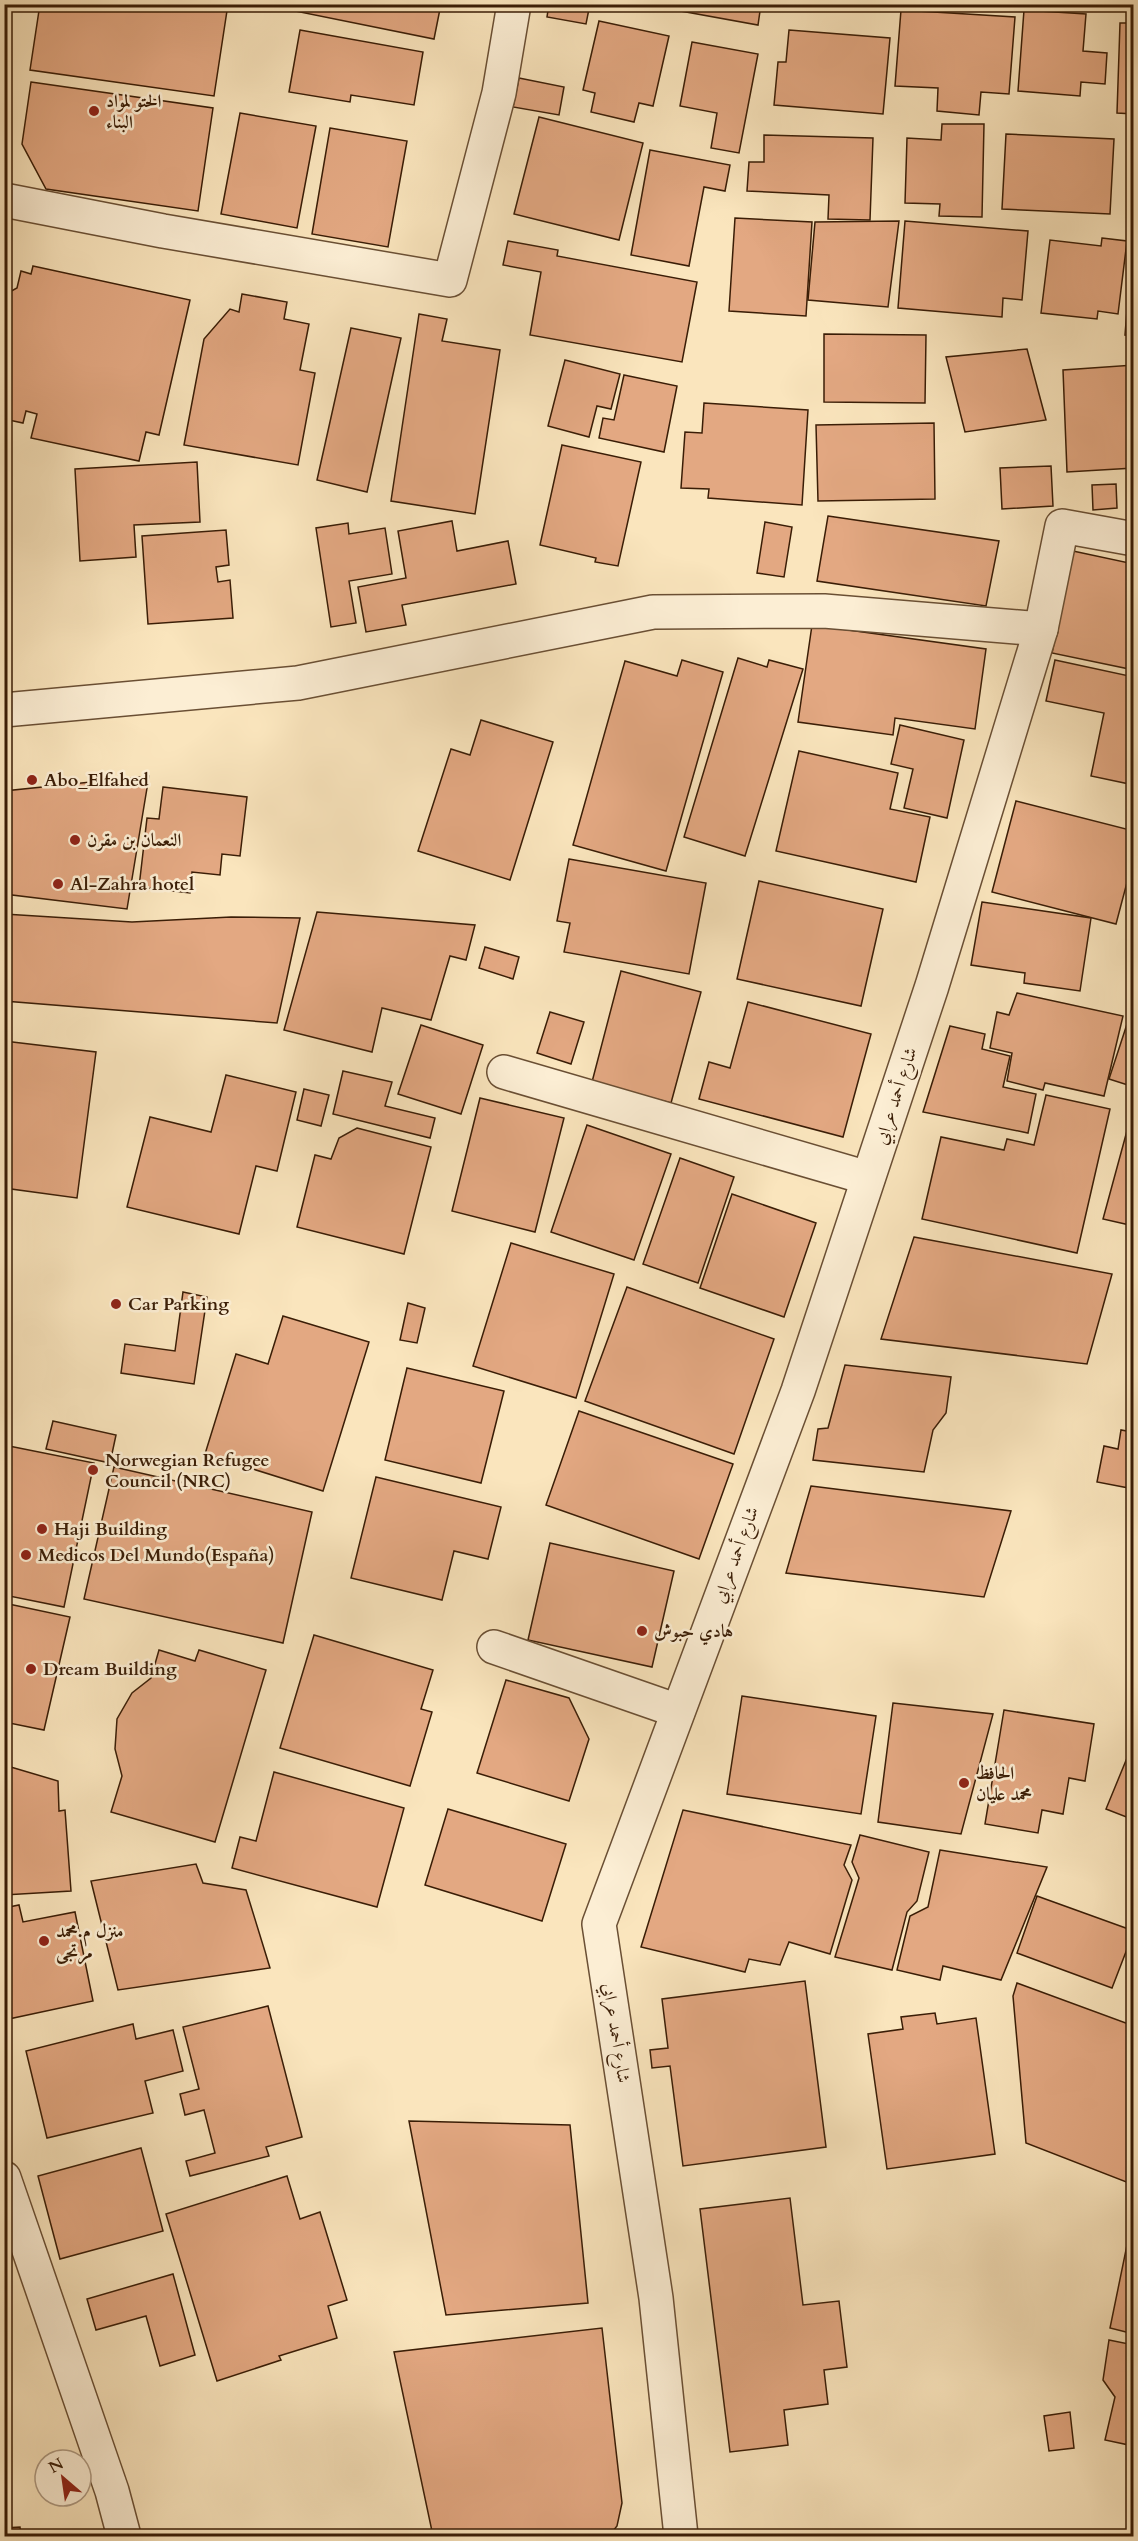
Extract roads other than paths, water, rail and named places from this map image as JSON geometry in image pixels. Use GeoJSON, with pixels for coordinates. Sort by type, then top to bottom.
{"type":"FeatureCollection","features":[{"type":"Feature","properties":{"kind":"street"},"geometry":{"type":"LineString","coordinates":[[4,200],[164,231],[450,280],[499,93],[514,4]]}},
{"type":"Feature","properties":{"kind":"street","name":"شارع أحمد عرابي"},"geometry":{"type":"LineString","coordinates":[[681,2536],[656,2298],[599,1924],[798,1391],[932,987],[1041,628],[1062,526],[1134,540]]}},
{"type":"Feature","properties":{"kind":"street"},"geometry":{"type":"LineString","coordinates":[[4,710],[298,683],[653,612],[824,611],[1041,628]]}},
{"type":"Feature","properties":{"kind":"street"},"geometry":{"type":"LineString","coordinates":[[504,1072],[868,1178]]}},
{"type":"Feature","properties":{"kind":"street"},"geometry":{"type":"LineString","coordinates":[[494,1647],[678,1711]]}},
{"type":"Feature","properties":{"kind":"street"},"geometry":{"type":"LineString","coordinates":[[4,2178],[112,2491],[124,2536]]}},
{"type":"Feature","properties":{"kind":"place","name":"الحتو لمواد البناء"},"geometry":{"type":"Point","coordinates":[94,111]}},
{"type":"Feature","properties":{"kind":"place","name":"Abo_Elfahed"},"geometry":{"type":"Point","coordinates":[32,780]}},
{"type":"Feature","properties":{"kind":"place","name":"النعمان بن مقرن"},"geometry":{"type":"Point","coordinates":[75,840]}},
{"type":"Feature","properties":{"kind":"place","name":"Al-Zahra hotel"},"geometry":{"type":"Point","coordinates":[58,884]}},
{"type":"Feature","properties":{"kind":"place","name":"Car Parking"},"geometry":{"type":"Point","coordinates":[116,1304]}},
{"type":"Feature","properties":{"kind":"place","name":"Norwegian Refugee Council (NRC)"},"geometry":{"type":"Point","coordinates":[93,1470]}},
{"type":"Feature","properties":{"kind":"place","name":"Haji Building"},"geometry":{"type":"Point","coordinates":[42,1529]}},
{"type":"Feature","properties":{"kind":"place","name":"Medicos Del Mundo(España)"},"geometry":{"type":"Point","coordinates":[26,1555]}},
{"type":"Feature","properties":{"kind":"place","name":"هادي حبوش"},"geometry":{"type":"Point","coordinates":[642,1631]}},
{"type":"Feature","properties":{"kind":"place","name":"Dream Building"},"geometry":{"type":"Point","coordinates":[31,1669]}},
{"type":"Feature","properties":{"kind":"place","name":"الحافظ محمد عليان"},"geometry":{"type":"Point","coordinates":[964,1783]}},
{"type":"Feature","properties":{"kind":"place","name":"منزل م.محمد مرتجى"},"geometry":{"type":"Point","coordinates":[44,1941]}}]}
